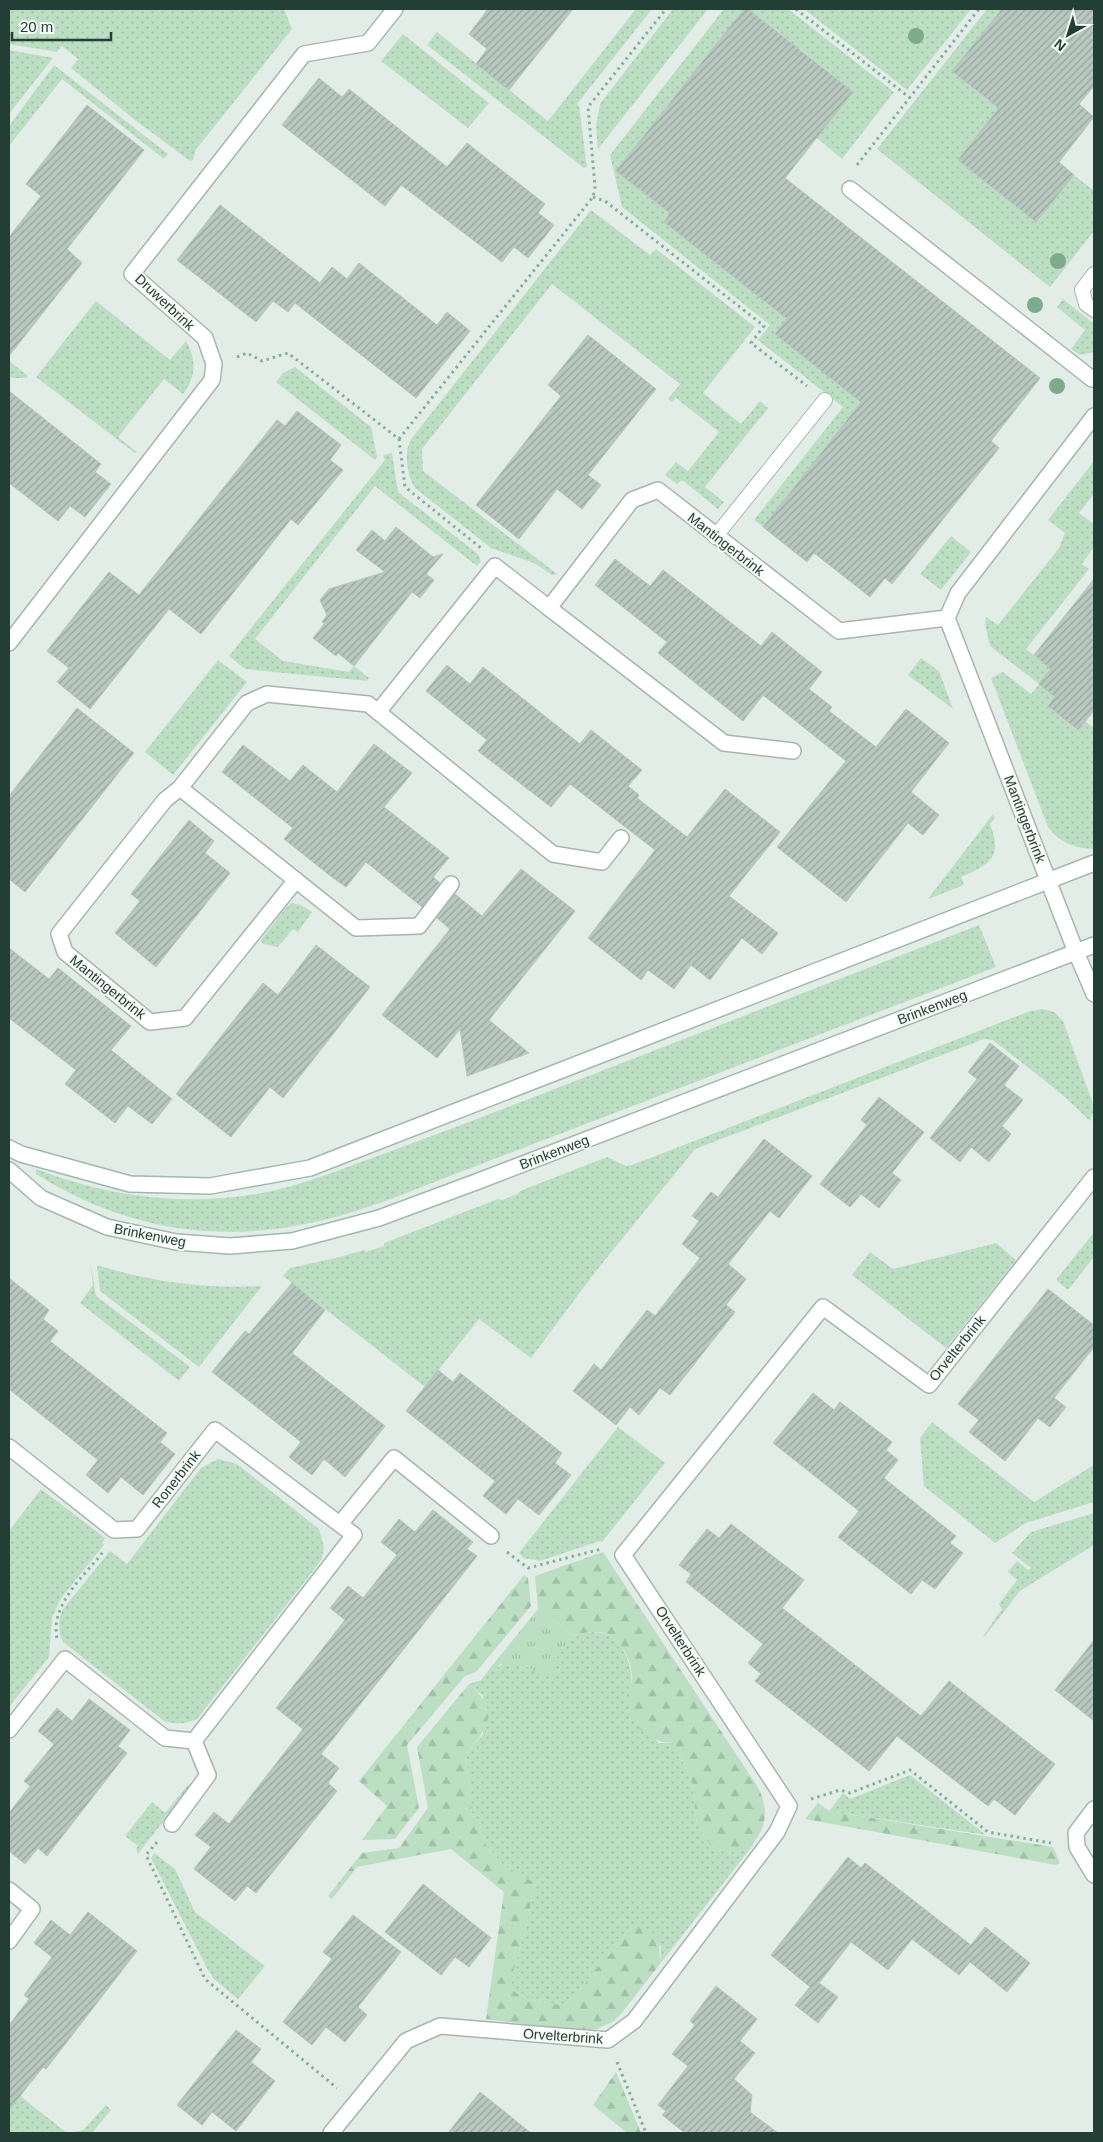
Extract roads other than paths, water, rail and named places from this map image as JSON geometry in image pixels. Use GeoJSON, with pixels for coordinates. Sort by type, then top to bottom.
{"type":"FeatureCollection","features":[{"type":"Feature","properties":{"kind":"street","name":"Druwerbrink"},"geometry":{"type":"LineString","coordinates":[[9,643],[212,380],[214,364],[205,338],[132,274],[304,54],[368,43],[395,9]]}},
{"type":"Feature","properties":{"kind":"street"},"geometry":{"type":"LineString","coordinates":[[850,190],[1094,380]]}},
{"type":"Feature","properties":{"kind":"street"},"geometry":{"type":"LineString","coordinates":[[947,618],[958,593],[1094,416]]}},
{"type":"Feature","properties":{"kind":"street","name":"Mantingerbrink"},"geometry":{"type":"LineString","coordinates":[[548,608],[632,500],[658,490],[839,632],[947,618],[1076,952]]}},
{"type":"Feature","properties":{"kind":"street"},"geometry":{"type":"LineString","coordinates":[[378,712],[495,566],[724,743],[793,751]]}},
{"type":"Feature","properties":{"kind":"street","name":"Mantingerbrink"},"geometry":{"type":"LineString","coordinates":[[296,880],[185,1018],[150,1022],[65,952],[59,934],[165,800],[180,788],[247,703],[267,694],[368,704],[553,854],[602,862],[621,838]]}},
{"type":"Feature","properties":{"kind":"street"},"geometry":{"type":"LineString","coordinates":[[180,788],[356,928],[418,926],[451,884]]}},
{"type":"Feature","properties":{"kind":"street"},"geometry":{"type":"LineString","coordinates":[[9,1148],[21,1154],[130,1184],[210,1186],[310,1168],[1094,863]]}},
{"type":"Feature","properties":{"kind":"street","name":"Brinkenweg"},"geometry":{"type":"LineString","coordinates":[[9,1170],[41,1198],[107,1227],[176,1242],[230,1246],[292,1241],[379,1218],[1094,945]]}},
{"type":"Feature","properties":{"kind":"street"},"geometry":{"type":"LineString","coordinates":[[1076,952],[1094,994]]}},
{"type":"Feature","properties":{"kind":"street","name":"Orvelterbrink"},"geometry":{"type":"LineString","coordinates":[[331,2133],[406,2041],[440,2026],[608,2040],[634,2020],[777,1832],[789,1806],[623,1554],[823,1307],[928,1384],[1094,1177]]}},
{"type":"Feature","properties":{"kind":"street","name":"Ronerbrink"},"geometry":{"type":"LineString","coordinates":[[9,1447],[114,1530],[137,1529],[215,1430],[354,1535],[194,1741]]}},
{"type":"Feature","properties":{"kind":"street"},"geometry":{"type":"LineString","coordinates":[[340,1524],[394,1458],[491,1536]]}},
{"type":"Feature","properties":{"kind":"street"},"geometry":{"type":"LineString","coordinates":[[9,1730],[65,1660],[165,1738],[194,1741],[208,1776],[172,1824]]}},
{"type":"Feature","properties":{"kind":"street"},"geometry":{"type":"LineString","coordinates":[[1094,1809],[1076,1833],[1077,1847],[1094,1875]]}},
{"type":"Feature","properties":{"kind":"street"},"geometry":{"type":"LineString","coordinates":[[9,1890],[32,1908],[9,1941]]}},
{"type":"Feature","properties":{"kind":"lane"},"geometry":{"type":"LineString","coordinates":[[1094,274],[1082,290],[1086,304],[1094,310]]}},
{"type":"Feature","properties":{"kind":"lane"},"geometry":{"type":"LineString","coordinates":[[715,536],[825,400]]}}]}
